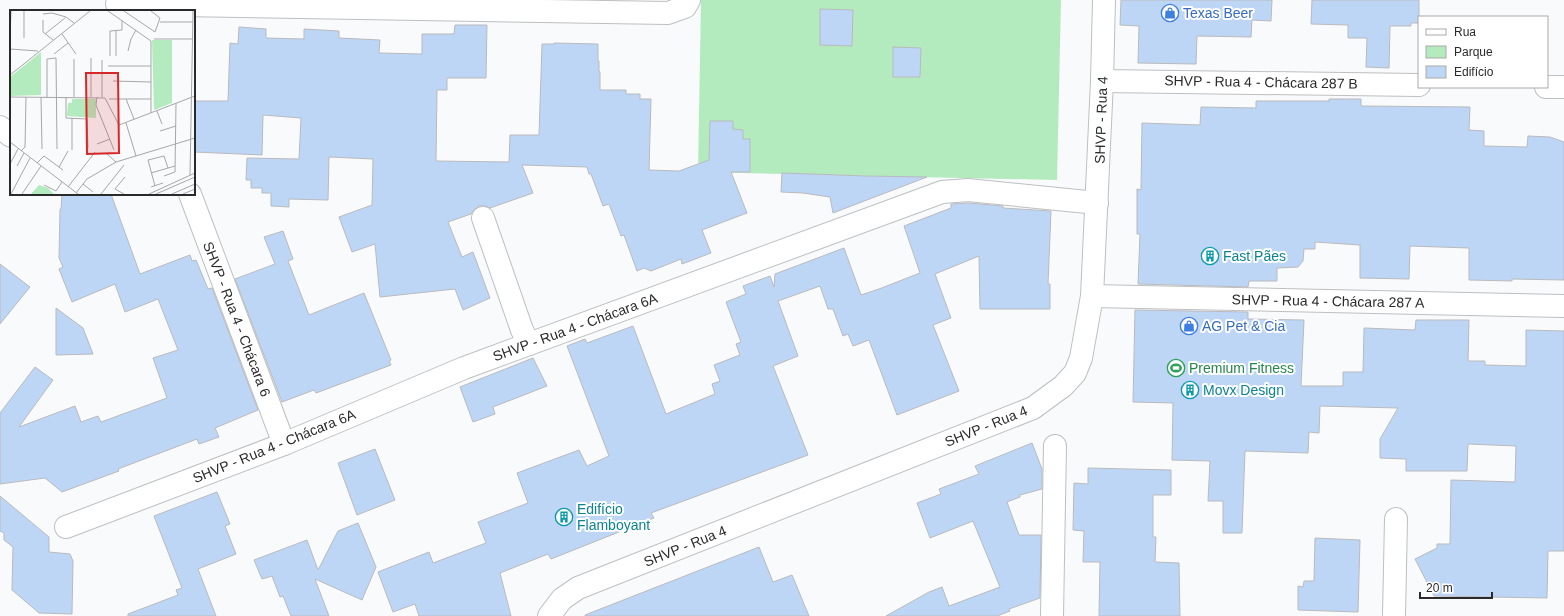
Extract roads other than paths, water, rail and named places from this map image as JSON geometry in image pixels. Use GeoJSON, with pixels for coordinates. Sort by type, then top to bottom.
{"type":"FeatureCollection","features":[{"type":"Feature","properties":{"kind":"street"},"geometry":{"type":"LineString","coordinates":[[117,4],[668,13],[685,7],[689,0]]}},
{"type":"Feature","properties":{"kind":"street","name":"SHVP - Rua 4"},"geometry":{"type":"LineString","coordinates":[[549,616],[562,599],[578,588],[1033,408],[1063,386],[1075,373],[1081,358],[1092,296],[1102,81],[1104,0]]}},
{"type":"Feature","properties":{"kind":"street","name":"SHVP - Rua 4 - Chácara 287 B"},"geometry":{"type":"LineString","coordinates":[[1102,81],[1418,85]]}},
{"type":"Feature","properties":{"kind":"street"},"geometry":{"type":"LineString","coordinates":[[1548,87],[1564,87]]}},
{"type":"Feature","properties":{"kind":"street"},"geometry":{"type":"LineString","coordinates":[[0,127],[10,135]]}},
{"type":"Feature","properties":{"kind":"street","name":"SHVP - Rua 4 - Chácara 6A"},"geometry":{"type":"LineString","coordinates":[[66,527],[284,444],[464,368],[942,192],[968,190],[1097,203]]}},
{"type":"Feature","properties":{"kind":"street","name":"SHVP - Rua 4 - Chácara 6"},"geometry":{"type":"LineString","coordinates":[[190,195],[284,444]]}},
{"type":"Feature","properties":{"kind":"street"},"geometry":{"type":"LineString","coordinates":[[483,218],[522,330],[529,344]]}},
{"type":"Feature","properties":{"kind":"street","name":"SHVP - Rua 4 - Chácara 287 A"},"geometry":{"type":"LineString","coordinates":[[1092,296],[1564,306]]}},
{"type":"Feature","properties":{"kind":"street"},"geometry":{"type":"LineString","coordinates":[[1052,616],[1055,446]]}},
{"type":"Feature","properties":{"kind":"street"},"geometry":{"type":"LineString","coordinates":[[1394,616],[1396,519]]}},
{"type":"Feature","properties":{"kind":"place","name":"Texas Beer"},"geometry":{"type":"Point","coordinates":[1170,13]}},
{"type":"Feature","properties":{"kind":"place","name":"Fast Pães"},"geometry":{"type":"Point","coordinates":[1210,256]}},
{"type":"Feature","properties":{"kind":"place","name":"AG Pet & Cia"},"geometry":{"type":"Point","coordinates":[1189,326]}},
{"type":"Feature","properties":{"kind":"place","name":"Premium Fitness"},"geometry":{"type":"Point","coordinates":[1176,368]}},
{"type":"Feature","properties":{"kind":"place","name":"Movx Design"},"geometry":{"type":"Point","coordinates":[1190,390]}},
{"type":"Feature","properties":{"kind":"place","name":"Edifício Flamboyant"},"geometry":{"type":"Point","coordinates":[564,517]}}]}
